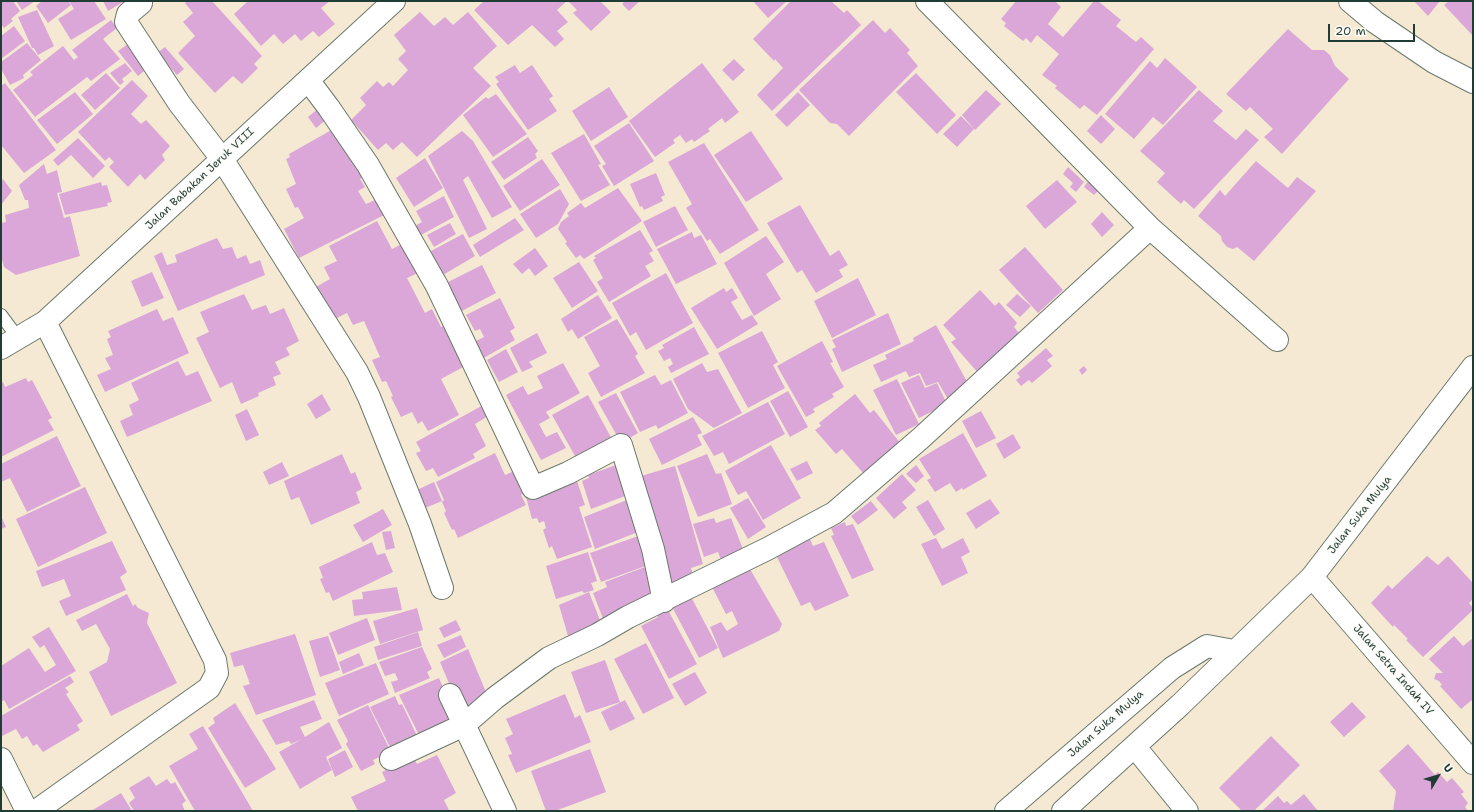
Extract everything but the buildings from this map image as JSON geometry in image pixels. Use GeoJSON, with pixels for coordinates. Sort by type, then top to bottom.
{"type":"FeatureCollection","features":[{"type":"Feature","properties":{"kind":"street"},"geometry":{"type":"LineString","coordinates":[[141,1],[141,3],[128,14],[126,22],[179,103],[222,159],[357,372],[369,397],[420,524],[442,588]]}},
{"type":"Feature","properties":{"kind":"street","name":"Jalan Babakan Jeruk VIII"},"geometry":{"type":"LineString","coordinates":[[10,343],[46,322],[394,1]]}},
{"type":"Feature","properties":{"kind":"street"},"geometry":{"type":"LineString","coordinates":[[927,1],[1150,228],[1277,340]]}},
{"type":"Feature","properties":{"kind":"street"},"geometry":{"type":"LineString","coordinates":[[1350,1],[1375,22],[1427,57],[1473,82]]}},
{"type":"Feature","properties":{"kind":"street"},"geometry":{"type":"LineString","coordinates":[[308,80],[368,165],[437,286],[533,488],[568,473],[621,445],[653,549],[664,601]]}},
{"type":"Feature","properties":{"kind":"street"},"geometry":{"type":"LineString","coordinates":[[391,759],[464,725],[495,698],[549,658],[597,635],[628,617],[664,601],[767,549],[834,513],[921,438],[1150,228]]}},
{"type":"Feature","properties":{"kind":"street"},"geometry":{"type":"LineString","coordinates":[[36,811],[210,688],[217,673],[215,660],[46,322]]}},
{"type":"Feature","properties":{"kind":"street","name":"Jalan Suka Mulya"},"geometry":{"type":"LineString","coordinates":[[1062,811],[1135,747],[1185,700],[1312,576],[1471,375]]}},
{"type":"Feature","properties":{"kind":"street","name":"Jalan Setra Indah IV"},"geometry":{"type":"LineString","coordinates":[[1312,576],[1473,763]]}},
{"type":"Feature","properties":{"kind":"street","name":"Jalan Suka Mulya"},"geometry":{"type":"LineString","coordinates":[[1006,811],[1172,668],[1207,646],[1234,651]]}},
{"type":"Feature","properties":{"kind":"street"},"geometry":{"type":"LineString","coordinates":[[450,695],[505,811]]}},
{"type":"Feature","properties":{"kind":"street"},"geometry":{"type":"LineString","coordinates":[[1135,747],[1187,811]]}},
{"type":"Feature","properties":{"kind":"street"},"geometry":{"type":"LineString","coordinates":[[1,759],[27,811]]}},
{"type":"Feature","properties":{"kind":"lane"},"geometry":{"type":"LineString","coordinates":[[1,315],[10,343]]}}]}
